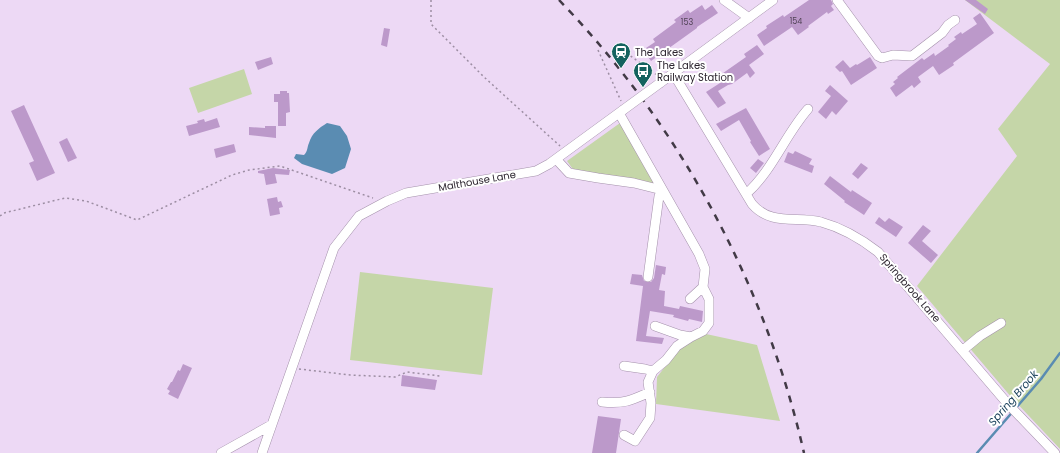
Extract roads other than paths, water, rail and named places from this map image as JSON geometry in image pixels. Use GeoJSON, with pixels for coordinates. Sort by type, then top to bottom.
{"type":"FeatureCollection","features":[{"type":"Feature","properties":{"kind":"street"},"geometry":{"type":"LineString","coordinates":[[724,0],[749,18]]}},
{"type":"Feature","properties":{"kind":"street","name":"Malthouse Lane"},"geometry":{"type":"LineString","coordinates":[[262,453],[334,248],[358,216],[387,201],[406,194],[536,171],[556,159],[660,80],[673,73],[773,0]]}},
{"type":"Feature","properties":{"kind":"street"},"geometry":{"type":"LineString","coordinates":[[837,0],[878,56],[882,58],[893,55],[912,56],[942,33],[948,25],[955,20]]}},
{"type":"Feature","properties":{"kind":"street","name":"Springbrook Lane"},"geometry":{"type":"LineString","coordinates":[[673,73],[746,194],[758,210],[768,216],[780,219],[820,222],[840,228],[859,238],[878,252],[1007,403],[1055,453]]}},
{"type":"Feature","properties":{"kind":"street"},"geometry":{"type":"LineString","coordinates":[[621,109],[699,254],[705,269],[703,287],[709,299],[709,324],[703,331],[677,346],[666,360],[653,371],[648,382],[651,403],[650,418],[635,441],[624,435]]}},
{"type":"Feature","properties":{"kind":"street"},"geometry":{"type":"LineString","coordinates":[[746,194],[753,188],[777,155],[789,133],[808,109]]}},
{"type":"Feature","properties":{"kind":"street"},"geometry":{"type":"LineString","coordinates":[[556,159],[569,173],[634,183],[662,190],[659,196],[648,277]]}},
{"type":"Feature","properties":{"kind":"street"},"geometry":{"type":"LineString","coordinates":[[690,299],[703,287]]}},
{"type":"Feature","properties":{"kind":"street"},"geometry":{"type":"LineString","coordinates":[[963,350],[980,336],[1001,323]]}},
{"type":"Feature","properties":{"kind":"street"},"geometry":{"type":"LineString","coordinates":[[655,326],[680,335],[691,337]]}},
{"type":"Feature","properties":{"kind":"street"},"geometry":{"type":"LineString","coordinates":[[624,366],[653,371]]}},
{"type":"Feature","properties":{"kind":"street"},"geometry":{"type":"LineString","coordinates":[[602,402],[619,404],[650,392]]}},
{"type":"Feature","properties":{"kind":"street"},"geometry":{"type":"LineString","coordinates":[[221,453],[271,425]]}},
{"type":"Feature","properties":{"kind":"water"},"geometry":{"type":"Polygon","coordinates":[[[327,123],[340,126],[347,136],[351,149],[345,168],[332,174],[302,164],[294,158],[296,154],[304,155],[310,139],[327,123]]]}},
{"type":"Feature","properties":{"kind":"waterway","name":"Spring Brook"},"geometry":{"type":"LineString","coordinates":[[977,453],[1041,379],[1060,353]]}},
{"type":"Feature","properties":{"kind":"railway"},"geometry":{"type":"LineString","coordinates":[[559,0],[602,48],[643,99],[679,154],[712,210],[741,269],[767,329],[787,390],[804,453]]}},
{"type":"Feature","properties":{"kind":"place","name":"The Lakes"},"geometry":{"type":"Point","coordinates":[621,69]}},
{"type":"Feature","properties":{"kind":"place","name":"The Lakes Railway Station"},"geometry":{"type":"Point","coordinates":[643,88]}}]}
